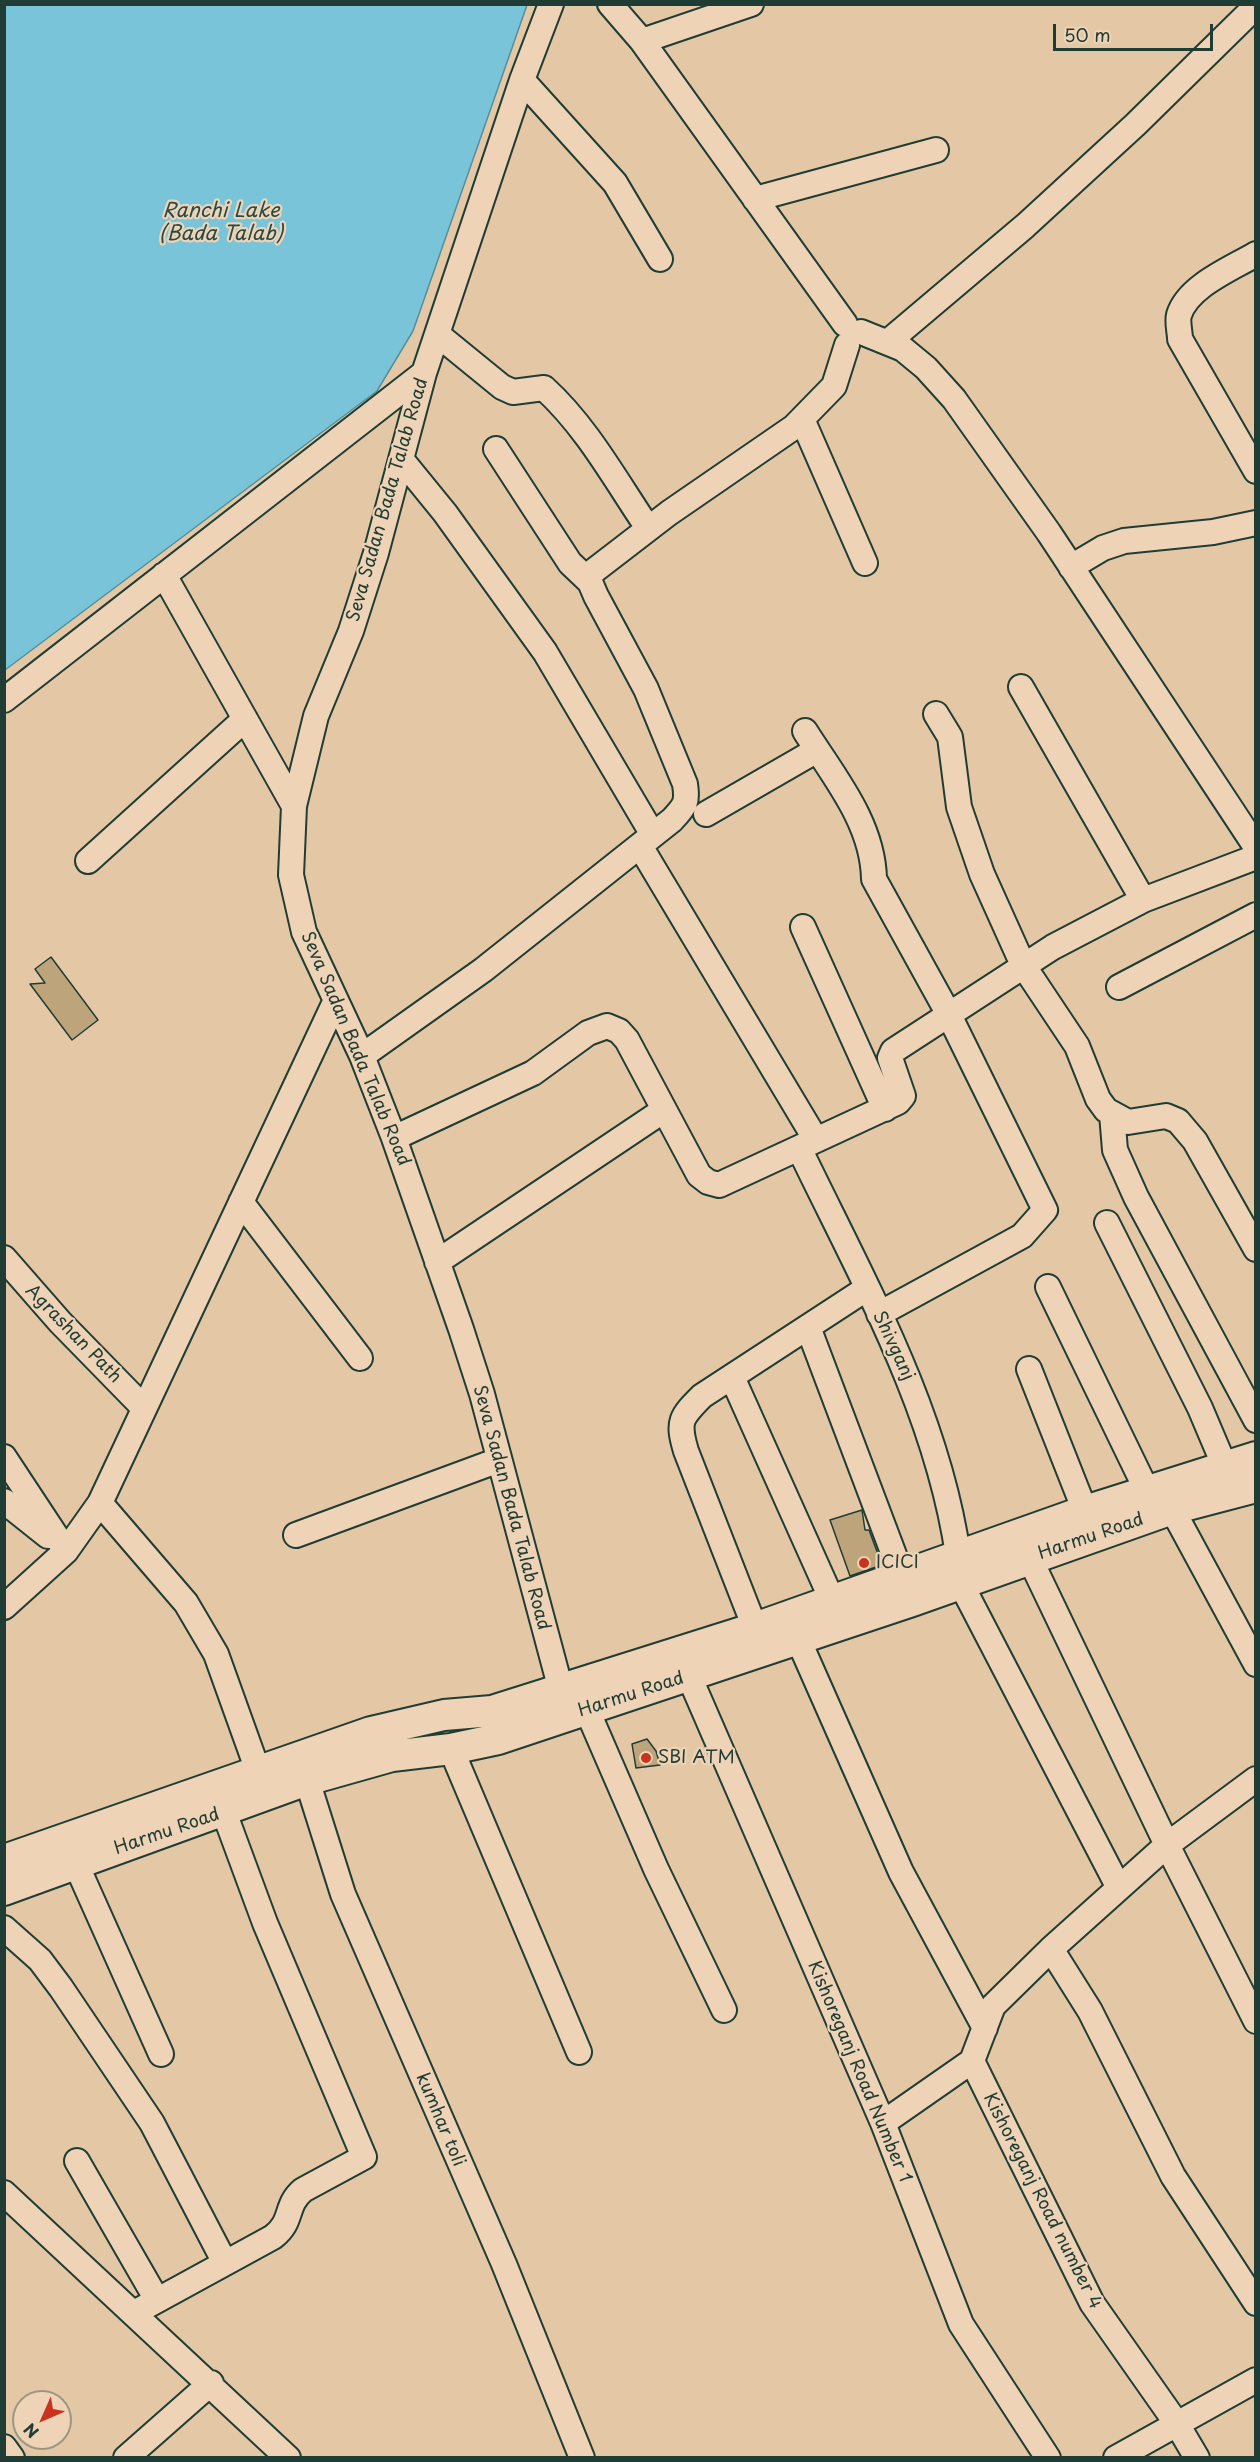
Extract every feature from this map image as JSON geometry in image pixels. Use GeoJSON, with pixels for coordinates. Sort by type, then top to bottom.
{"type":"FeatureCollection","features":[{"type":"Feature","properties":{"kind":"main road","name":"Harmu Road"},"geometry":{"type":"LineString","coordinates":[[4,1890],[307,1780],[392,1756],[451,1749],[498,1739],[798,1639],[960,1570],[1085,1511],[1256,1457]]}},
{"type":"Feature","properties":{"kind":"main road","name":"Harmu Road"},"geometry":{"type":"LineString","coordinates":[[4,1860],[371,1732],[444,1715],[492,1711],[755,1628],[902,1576],[1030,1559],[1172,1509],[1256,1487]]}},
{"type":"Feature","properties":{"kind":"street","name":"Seva Sadan Bada Talab Road"},"geometry":{"type":"LineString","coordinates":[[551,4],[522,80],[424,373],[376,553],[351,631],[316,716],[294,806],[291,874],[304,932],[362,1056],[394,1138],[482,1394],[559,1688],[578,1713],[724,2010]]}},
{"type":"Feature","properties":{"kind":"street"},"geometry":{"type":"LineString","coordinates":[[609,4],[642,41],[851,334],[889,341],[926,368],[954,399],[1071,567],[1256,847]]}},
{"type":"Feature","properties":{"kind":"street"},"geometry":{"type":"LineString","coordinates":[[642,41],[751,4]]}},
{"type":"Feature","properties":{"kind":"street"},"geometry":{"type":"LineString","coordinates":[[889,341],[1025,226],[1135,125],[1244,10]]}},
{"type":"Feature","properties":{"kind":"street"},"geometry":{"type":"LineString","coordinates":[[522,80],[615,183],[660,259]]}},
{"type":"Feature","properties":{"kind":"street"},"geometry":{"type":"LineString","coordinates":[[756,199],[936,150]]}},
{"type":"Feature","properties":{"kind":"street"},"geometry":{"type":"LineString","coordinates":[[1256,254],[1200,288],[1186,300],[1178,316],[1180,339],[1256,471]]}},
{"type":"Feature","properties":{"kind":"street"},"geometry":{"type":"LineString","coordinates":[[437,334],[502,387],[513,392],[544,388],[577,424],[648,528]]}},
{"type":"Feature","properties":{"kind":"street"},"geometry":{"type":"LineString","coordinates":[[590,582],[591,573],[602,562],[802,419],[834,386],[851,334]]}},
{"type":"Feature","properties":{"kind":"street"},"geometry":{"type":"LineString","coordinates":[[4,700],[424,373]]}},
{"type":"Feature","properties":{"kind":"street"},"geometry":{"type":"LineString","coordinates":[[802,419],[865,563]]}},
{"type":"Feature","properties":{"kind":"street"},"geometry":{"type":"LineString","coordinates":[[362,1056],[483,970],[647,840],[682,809],[687,799],[684,784],[645,689],[590,582],[570,563],[496,449]]}},
{"type":"Feature","properties":{"kind":"street","name":"Shivganj"},"geometry":{"type":"LineString","coordinates":[[401,459],[445,513],[545,652],[807,1144],[866,1289],[909,1377],[943,1480],[960,1570],[1119,1888]]}},
{"type":"Feature","properties":{"kind":"street"},"geometry":{"type":"LineString","coordinates":[[1071,567],[1103,548],[1124,541],[1213,532],[1256,523]]}},
{"type":"Feature","properties":{"kind":"street"},"geometry":{"type":"LineString","coordinates":[[164,575],[294,806]]}},
{"type":"Feature","properties":{"kind":"street"},"geometry":{"type":"LineString","coordinates":[[1022,687],[1143,900]]}},
{"type":"Feature","properties":{"kind":"street"},"geometry":{"type":"LineString","coordinates":[[936,714],[950,737],[954,750],[956,791],[968,839],[1023,965],[1077,1046],[1098,1099],[1112,1114],[1128,1122],[1166,1116],[1178,1121],[1195,1141],[1256,1249]]}},
{"type":"Feature","properties":{"kind":"street"},"geometry":{"type":"LineString","coordinates":[[88,861],[244,719]]}},
{"type":"Feature","properties":{"kind":"street"},"geometry":{"type":"LineString","coordinates":[[706,813],[811,741],[850,803],[870,842],[874,855],[874,879],[948,1013],[1045,1210],[1022,1236],[879,1314]]}},
{"type":"Feature","properties":{"kind":"street"},"geometry":{"type":"LineString","coordinates":[[394,1138],[532,1072],[588,1033],[607,1026],[619,1031],[627,1040],[690,1161],[708,1182],[718,1185],[885,1108],[903,1096],[890,1058],[893,1051],[1023,965],[1143,900],[1256,857]]}},
{"type":"Feature","properties":{"kind":"street"},"geometry":{"type":"LineString","coordinates":[[1119,987],[1256,915]]}},
{"type":"Feature","properties":{"kind":"street"},"geometry":{"type":"LineString","coordinates":[[802,927],[885,1108]]}},
{"type":"Feature","properties":{"kind":"street"},"geometry":{"type":"LineString","coordinates":[[4,1607],[66,1551],[100,1503],[335,1002]]}},
{"type":"Feature","properties":{"kind":"street"},"geometry":{"type":"LineString","coordinates":[[437,1262],[664,1110]]}},
{"type":"Feature","properties":{"kind":"street"},"geometry":{"type":"LineString","coordinates":[[1112,1114],[1115,1150],[1136,1197],[1256,1420]]}},
{"type":"Feature","properties":{"kind":"street"},"geometry":{"type":"LineString","coordinates":[[241,1202],[360,1358]]}},
{"type":"Feature","properties":{"kind":"street"},"geometry":{"type":"LineString","coordinates":[[1107,1223],[1200,1408],[1225,1467]]}},
{"type":"Feature","properties":{"kind":"street","name":"Agrashan Path"},"geometry":{"type":"LineString","coordinates":[[4,1258],[60,1322],[144,1408]]}},
{"type":"Feature","properties":{"kind":"street"},"geometry":{"type":"LineString","coordinates":[[1048,1287],[1147,1491]]}},
{"type":"Feature","properties":{"kind":"street"},"geometry":{"type":"LineString","coordinates":[[755,1628],[686,1451],[680,1425],[683,1415],[702,1396],[866,1289]]}},
{"type":"Feature","properties":{"kind":"street"},"geometry":{"type":"LineString","coordinates":[[808,1328],[902,1576]]}},
{"type":"Feature","properties":{"kind":"street"},"geometry":{"type":"LineString","coordinates":[[1029,1369],[1085,1511]]}},
{"type":"Feature","properties":{"kind":"street"},"geometry":{"type":"LineString","coordinates":[[732,1377],[832,1600]]}},
{"type":"Feature","properties":{"kind":"street"},"geometry":{"type":"LineString","coordinates":[[4,1456],[66,1551]]}},
{"type":"Feature","properties":{"kind":"street"},"geometry":{"type":"LineString","coordinates":[[296,1536],[499,1460]]}},
{"type":"Feature","properties":{"kind":"street"},"geometry":{"type":"LineString","coordinates":[[4,1501],[66,1551]]}},
{"type":"Feature","properties":{"kind":"street"},"geometry":{"type":"LineString","coordinates":[[100,1503],[186,1603],[216,1654],[258,1772]]}},
{"type":"Feature","properties":{"kind":"street"},"geometry":{"type":"LineString","coordinates":[[1172,1509],[1256,1664]]}},
{"type":"Feature","properties":{"kind":"street"},"geometry":{"type":"LineString","coordinates":[[1030,1559],[1167,1845],[1256,2021]]}},
{"type":"Feature","properties":{"kind":"street"},"geometry":{"type":"LineString","coordinates":[[798,1639],[901,1872],[985,2028]]}},
{"type":"Feature","properties":{"kind":"street","name":"Kishoreganj Road Number 1"},"geometry":{"type":"LineString","coordinates":[[689,1676],[883,2123],[961,2324],[1048,2457]]}},
{"type":"Feature","properties":{"kind":"street"},"geometry":{"type":"LineString","coordinates":[[451,1749],[579,2052]]}},
{"type":"Feature","properties":{"kind":"street"},"geometry":{"type":"LineString","coordinates":[[883,2123],[972,2061],[993,2006],[1051,1949],[1167,1845],[1256,1779]]}},
{"type":"Feature","properties":{"kind":"street","name":"kumhar toli"},"geometry":{"type":"LineString","coordinates":[[307,1780],[343,1893],[504,2264],[582,2457]]}},
{"type":"Feature","properties":{"kind":"street"},"geometry":{"type":"LineString","coordinates":[[134,2313],[273,2237],[284,2229],[290,2206],[303,2190],[363,2157],[265,1923],[224,1812]]}},
{"type":"Feature","properties":{"kind":"street"},"geometry":{"type":"LineString","coordinates":[[76,1864],[161,2054]]}},
{"type":"Feature","properties":{"kind":"street"},"geometry":{"type":"LineString","coordinates":[[4,1928],[40,1960],[152,2123],[225,2263]]}},
{"type":"Feature","properties":{"kind":"street"},"geometry":{"type":"LineString","coordinates":[[1051,1949],[1090,2011],[1173,2176],[1256,2303]]}},
{"type":"Feature","properties":{"kind":"street","name":"Kishoreganj Road number 4"},"geometry":{"type":"LineString","coordinates":[[972,2061],[1092,2303],[1177,2424],[1197,2457]]}},
{"type":"Feature","properties":{"kind":"street"},"geometry":{"type":"LineString","coordinates":[[77,2161],[158,2300]]}},
{"type":"Feature","properties":{"kind":"street"},"geometry":{"type":"LineString","coordinates":[[4,2193],[288,2457]]}},
{"type":"Feature","properties":{"kind":"street"},"geometry":{"type":"LineString","coordinates":[[1116,2457],[1256,2380]]}},
{"type":"Feature","properties":{"kind":"street"},"geometry":{"type":"LineString","coordinates":[[126,2457],[211,2383]]}},
{"type":"Feature","properties":{"kind":"water","name":"Ranchi Lake (Bada Talab)"},"geometry":{"type":"Polygon","coordinates":[[[5,4],[527,5],[413,331],[377,391],[5,670],[5,4]]]}},
{"type":"Feature","properties":{"kind":"building"},"geometry":{"type":"Polygon","coordinates":[[[51,957],[98,1020],[72,1040],[30,984],[45,983],[35,969],[51,957]]]}},
{"type":"Feature","properties":{"kind":"building","name":"ICICI"},"geometry":{"type":"Polygon","coordinates":[[[862,1510],[865,1530],[869,1530],[882,1565],[850,1576],[830,1520],[862,1510]]]}},
{"type":"Feature","properties":{"kind":"building","name":"SBI ATM"},"geometry":{"type":"Polygon","coordinates":[[[647,1739],[656,1751],[660,1765],[636,1768],[632,1744],[647,1739]]]}},
{"type":"Feature","properties":{"kind":"place","name":"ICICI"},"geometry":{"type":"Point","coordinates":[864,1563]}},
{"type":"Feature","properties":{"kind":"place","name":"SBI ATM"},"geometry":{"type":"Point","coordinates":[646,1758]}}]}
